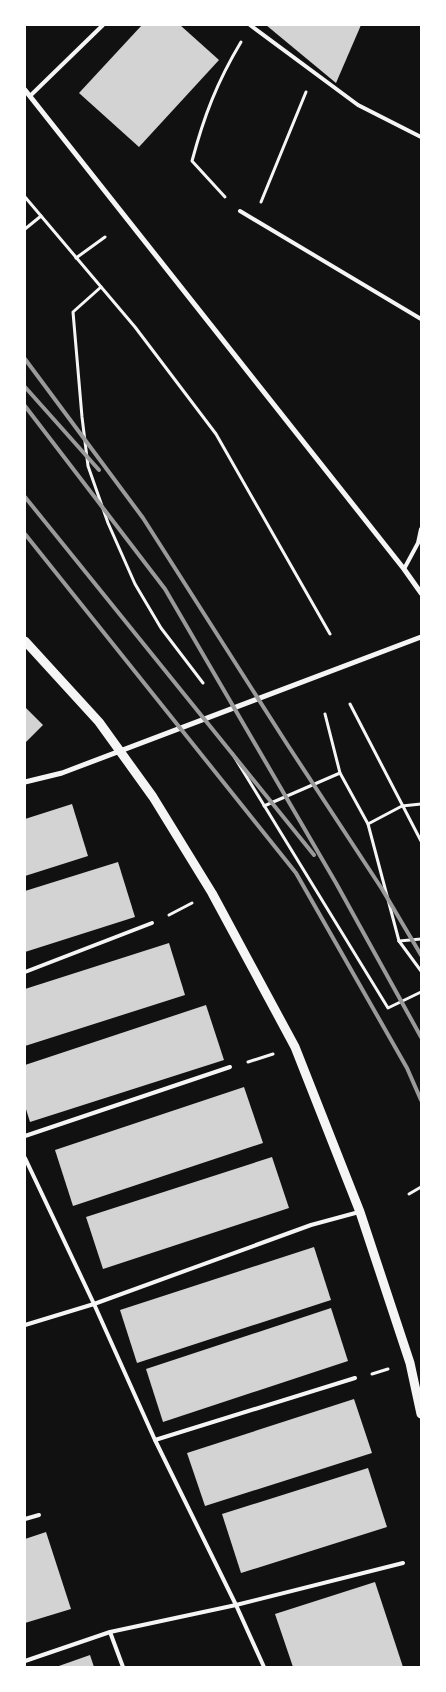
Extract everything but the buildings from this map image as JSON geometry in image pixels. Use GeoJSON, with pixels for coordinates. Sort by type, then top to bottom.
{"type":"FeatureCollection","features":[{"type":"Feature","properties":{"kind":"street"},"geometry":{"type":"LineString","coordinates":[[25,90],[421,593]]}},
{"type":"Feature","properties":{"kind":"street"},"geometry":{"type":"LineString","coordinates":[[25,782],[62,772],[421,637]]}},
{"type":"Feature","properties":{"kind":"street"},"geometry":{"type":"LineString","coordinates":[[25,641],[99,722],[153,797],[212,894],[295,1046],[360,1212],[410,1362],[421,1414]]}},
{"type":"Feature","properties":{"kind":"lane"},"geometry":{"type":"LineString","coordinates":[[30,96],[103,25]]}},
{"type":"Feature","properties":{"kind":"lane"},"geometry":{"type":"LineString","coordinates":[[250,25],[358,105],[421,137]]}},
{"type":"Feature","properties":{"kind":"lane"},"geometry":{"type":"LineString","coordinates":[[240,212],[421,319]]}},
{"type":"Feature","properties":{"kind":"lane"},"geometry":{"type":"LineString","coordinates":[[404,569],[418,543],[421,528]]}},
{"type":"Feature","properties":{"kind":"lane"},"geometry":{"type":"LineString","coordinates":[[25,972],[152,923]]}},
{"type":"Feature","properties":{"kind":"lane"},"geometry":{"type":"LineString","coordinates":[[25,1136],[230,1068]]}},
{"type":"Feature","properties":{"kind":"lane"},"geometry":{"type":"LineString","coordinates":[[25,1158],[94,1304],[155,1440],[236,1605],[264,1667]]}},
{"type":"Feature","properties":{"kind":"lane"},"geometry":{"type":"LineString","coordinates":[[25,1325],[94,1304],[311,1225],[360,1212]]}},
{"type":"Feature","properties":{"kind":"lane"},"geometry":{"type":"LineString","coordinates":[[155,1440],[356,1378]]}},
{"type":"Feature","properties":{"kind":"lane"},"geometry":{"type":"LineString","coordinates":[[25,1519],[39,1514]]}},
{"type":"Feature","properties":{"kind":"lane"},"geometry":{"type":"LineString","coordinates":[[25,1661],[110,1632],[236,1605],[403,1562]]}},
{"type":"Feature","properties":{"kind":"lane"},"geometry":{"type":"LineString","coordinates":[[110,1632],[123,1667]]}},
{"type":"Feature","properties":{"kind":"path"},"geometry":{"type":"LineString","coordinates":[[240,212],[192,161],[202,124],[223,72],[250,25]]}},
{"type":"Feature","properties":{"kind":"path"},"geometry":{"type":"LineString","coordinates":[[253,219],[314,73]]}},
{"type":"Feature","properties":{"kind":"path"},"geometry":{"type":"LineString","coordinates":[[25,197],[135,327],[216,434],[330,634]]}},
{"type":"Feature","properties":{"kind":"path"},"geometry":{"type":"LineString","coordinates":[[25,229],[41,216]]}},
{"type":"Feature","properties":{"kind":"path"},"geometry":{"type":"LineString","coordinates":[[76,258],[104,237]]}},
{"type":"Feature","properties":{"kind":"path"},"geometry":{"type":"LineString","coordinates":[[102,287],[73,312],[88,466],[108,523],[135,584],[161,628],[202,683]]}},
{"type":"Feature","properties":{"kind":"path"},"geometry":{"type":"LineString","coordinates":[[350,704],[421,841]]}},
{"type":"Feature","properties":{"kind":"path"},"geometry":{"type":"LineString","coordinates":[[325,714],[340,773],[368,824],[399,941],[421,970]]}},
{"type":"Feature","properties":{"kind":"path"},"geometry":{"type":"LineString","coordinates":[[232,753],[388,1008],[421,992]]}},
{"type":"Feature","properties":{"kind":"path"},"geometry":{"type":"LineString","coordinates":[[264,806],[340,773]]}},
{"type":"Feature","properties":{"kind":"path"},"geometry":{"type":"LineString","coordinates":[[368,824],[402,806],[421,804]]}},
{"type":"Feature","properties":{"kind":"path"},"geometry":{"type":"LineString","coordinates":[[152,923],[212,894]]}},
{"type":"Feature","properties":{"kind":"path"},"geometry":{"type":"LineString","coordinates":[[399,941],[421,939]]}},
{"type":"Feature","properties":{"kind":"path"},"geometry":{"type":"LineString","coordinates":[[230,1068],[295,1046]]}},
{"type":"Feature","properties":{"kind":"path"},"geometry":{"type":"LineString","coordinates":[[409,1194],[421,1187]]}},
{"type":"Feature","properties":{"kind":"path"},"geometry":{"type":"LineString","coordinates":[[356,1378],[410,1362]]}},
{"type":"Feature","properties":{"kind":"railway"},"geometry":{"type":"LineString","coordinates":[[25,359],[143,518],[382,889],[421,955]]}},
{"type":"Feature","properties":{"kind":"railway"},"geometry":{"type":"LineString","coordinates":[[25,387],[99,470]]}},
{"type":"Feature","properties":{"kind":"railway"},"geometry":{"type":"LineString","coordinates":[[25,406],[165,589],[336,883],[421,1037]]}},
{"type":"Feature","properties":{"kind":"railway"},"geometry":{"type":"LineString","coordinates":[[25,497],[314,855]]}},
{"type":"Feature","properties":{"kind":"railway"},"geometry":{"type":"LineString","coordinates":[[25,534],[296,873],[407,1068],[421,1100]]}}]}
